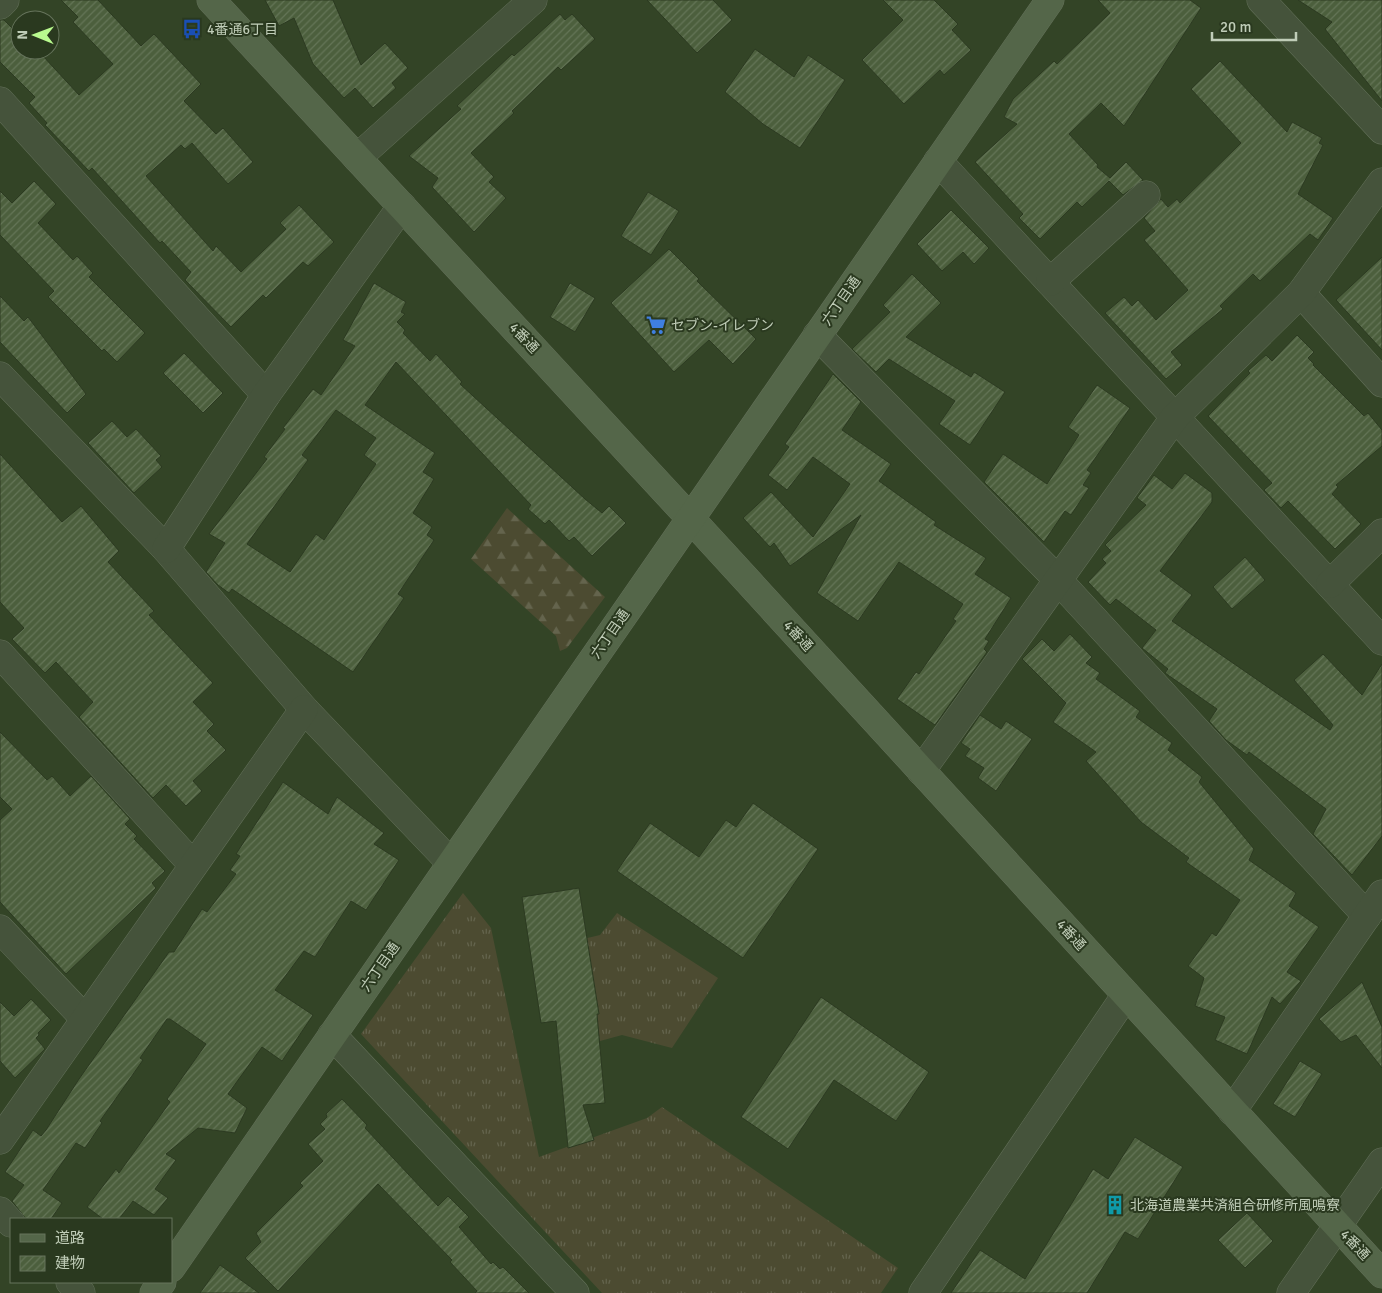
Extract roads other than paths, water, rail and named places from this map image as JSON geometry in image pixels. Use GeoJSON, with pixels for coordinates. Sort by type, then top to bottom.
{"type":"FeatureCollection","features":[{"type":"Feature","properties":{"kind":"street"},"geometry":{"type":"LineString","coordinates":[[0,5],[5,0]]}},
{"type":"Feature","properties":{"kind":"street","name":"4番通"},"geometry":{"type":"LineString","coordinates":[[211,0],[690,518],[1382,1274]]}},
{"type":"Feature","properties":{"kind":"street"},"geometry":{"type":"LineString","coordinates":[[357,158],[533,0]]}},
{"type":"Feature","properties":{"kind":"street","name":"六丁目通"},"geometry":{"type":"LineString","coordinates":[[172,1267],[1050,0]]}},
{"type":"Feature","properties":{"kind":"street"},"geometry":{"type":"LineString","coordinates":[[1261,0],[1382,130]]}},
{"type":"Feature","properties":{"kind":"street"},"geometry":{"type":"LineString","coordinates":[[0,101],[266,395]]}},
{"type":"Feature","properties":{"kind":"street"},"geometry":{"type":"LineString","coordinates":[[938,161],[1382,641]]}},
{"type":"Feature","properties":{"kind":"street"},"geometry":{"type":"LineString","coordinates":[[922,771],[1175,417],[1301,292],[1382,182]]}},
{"type":"Feature","properties":{"kind":"street"},"geometry":{"type":"LineString","coordinates":[[1050,282],[1146,195]]}},
{"type":"Feature","properties":{"kind":"street"},"geometry":{"type":"LineString","coordinates":[[166,549],[266,395],[402,206]]}},
{"type":"Feature","properties":{"kind":"street"},"geometry":{"type":"LineString","coordinates":[[1301,292],[1382,382]]}},
{"type":"Feature","properties":{"kind":"street"},"geometry":{"type":"LineString","coordinates":[[818,335],[1058,580],[1367,916]]}},
{"type":"Feature","properties":{"kind":"street"},"geometry":{"type":"LineString","coordinates":[[0,376],[166,549],[304,708],[451,863]]}},
{"type":"Feature","properties":{"kind":"street"},"geometry":{"type":"LineString","coordinates":[[1330,584],[1382,534]]}},
{"type":"Feature","properties":{"kind":"street"},"geometry":{"type":"LineString","coordinates":[[0,654],[193,865]]}},
{"type":"Feature","properties":{"kind":"street"},"geometry":{"type":"LineString","coordinates":[[0,1140],[304,708]]}},
{"type":"Feature","properties":{"kind":"street"},"geometry":{"type":"LineString","coordinates":[[1232,1111],[1382,894]]}},
{"type":"Feature","properties":{"kind":"street"},"geometry":{"type":"LineString","coordinates":[[0,929],[85,1019]]}},
{"type":"Feature","properties":{"kind":"street"},"geometry":{"type":"LineString","coordinates":[[923,1293],[1126,995]]}},
{"type":"Feature","properties":{"kind":"street"},"geometry":{"type":"LineString","coordinates":[[332,1036],[575,1293]]}},
{"type":"Feature","properties":{"kind":"street"},"geometry":{"type":"LineString","coordinates":[[1291,1293],[1382,1162]]}},
{"type":"Feature","properties":{"kind":"street"},"geometry":{"type":"LineString","coordinates":[[0,1211],[10,1221]]}},
{"type":"Feature","properties":{"kind":"street"},"geometry":{"type":"LineString","coordinates":[[71,1283],[81,1293]]}},
{"type":"Feature","properties":{"kind":"place","name":"4番通6丁目"},"geometry":{"type":"Point","coordinates":[192,29]}},
{"type":"Feature","properties":{"kind":"place","name":"セブン-イレブン"},"geometry":{"type":"Point","coordinates":[656,325]}},
{"type":"Feature","properties":{"kind":"place","name":"北海道農業共済組合研修所風鳴寮"},"geometry":{"type":"Point","coordinates":[1115,1205]}}]}
